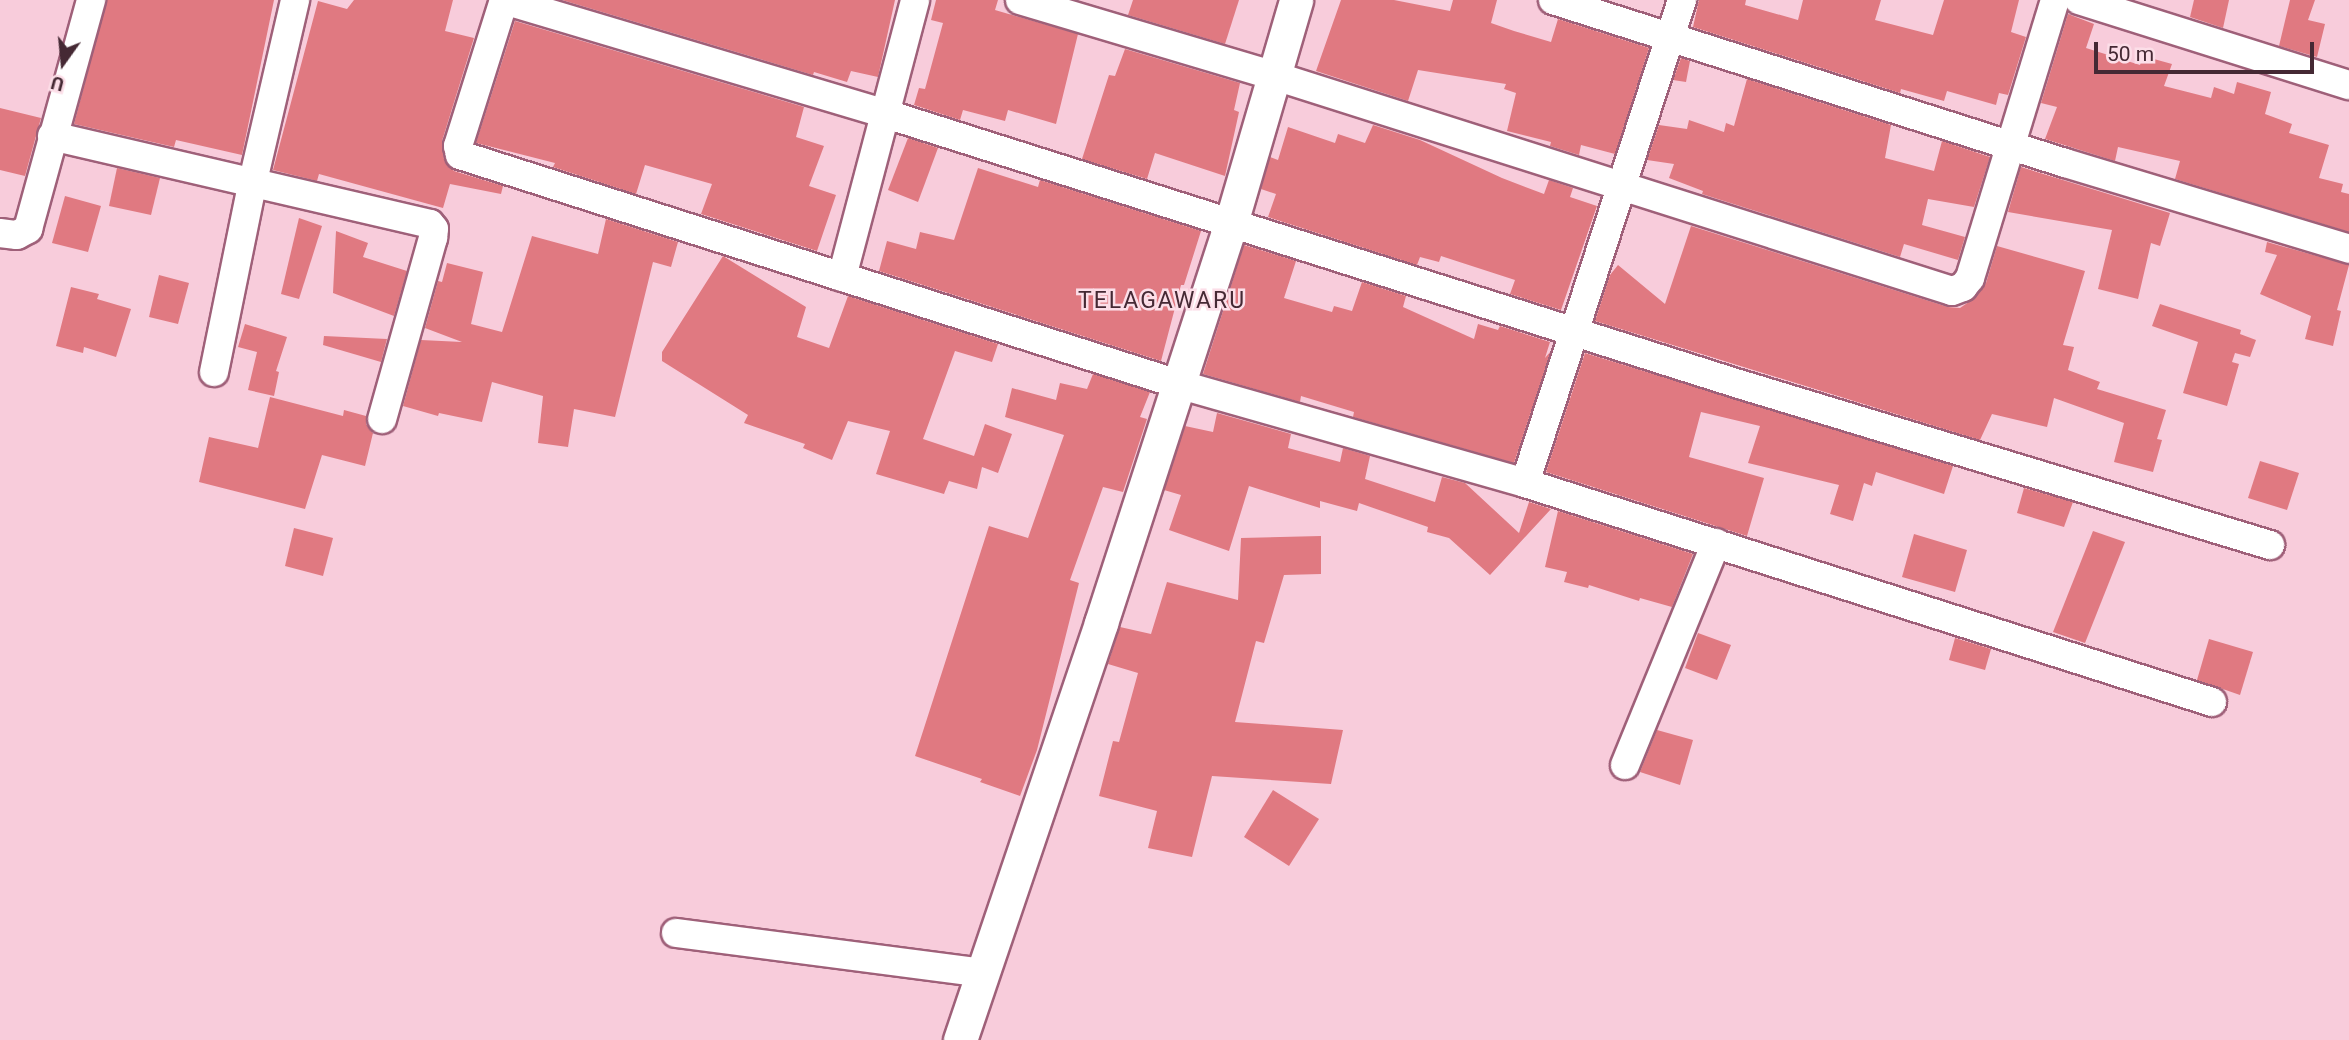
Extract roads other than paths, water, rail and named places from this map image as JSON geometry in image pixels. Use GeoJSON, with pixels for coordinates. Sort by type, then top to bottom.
{"type":"FeatureCollection","features":[{"type":"Feature","properties":{"kind":"street"},"geometry":{"type":"LineString","coordinates":[[0,233],[17,235],[28,229],[90,0]]}},
{"type":"Feature","properties":{"kind":"street"},"geometry":{"type":"LineString","coordinates":[[214,372],[253,181],[295,0]]}},
{"type":"Feature","properties":{"kind":"street"},"geometry":{"type":"LineString","coordinates":[[2212,702],[1525,482],[1178,384],[458,154],[458,146],[504,0],[883,113],[1573,332],[2270,545]]}},
{"type":"Feature","properties":{"kind":"street"},"geometry":{"type":"LineString","coordinates":[[842,277],[883,113],[915,0]]}},
{"type":"Feature","properties":{"kind":"street"},"geometry":{"type":"LineString","coordinates":[[1020,0],[1275,76],[1951,291],[1963,287],[1970,278],[2055,0]]}},
{"type":"Feature","properties":{"kind":"street"},"geometry":{"type":"LineString","coordinates":[[960,1040],[1093,650],[1231,223],[1296,0]]}},
{"type":"Feature","properties":{"kind":"street"},"geometry":{"type":"LineString","coordinates":[[1553,0],[2349,249]]}},
{"type":"Feature","properties":{"kind":"street"},"geometry":{"type":"LineString","coordinates":[[1525,482],[1624,186],[1682,0]]}},
{"type":"Feature","properties":{"kind":"street"},"geometry":{"type":"LineString","coordinates":[[2079,0],[2349,85]]}},
{"type":"Feature","properties":{"kind":"street"},"geometry":{"type":"LineString","coordinates":[[52,136],[424,222],[434,229],[382,419]]}},
{"type":"Feature","properties":{"kind":"street"},"geometry":{"type":"LineString","coordinates":[[1625,765],[1716,543]]}},
{"type":"Feature","properties":{"kind":"street"},"geometry":{"type":"LineString","coordinates":[[676,933],[982,973]]}},
{"type":"Feature","properties":{"kind":"district","name":"TELAGAWARU"},"geometry":{"type":"Point","coordinates":[1162,301]}}]}
